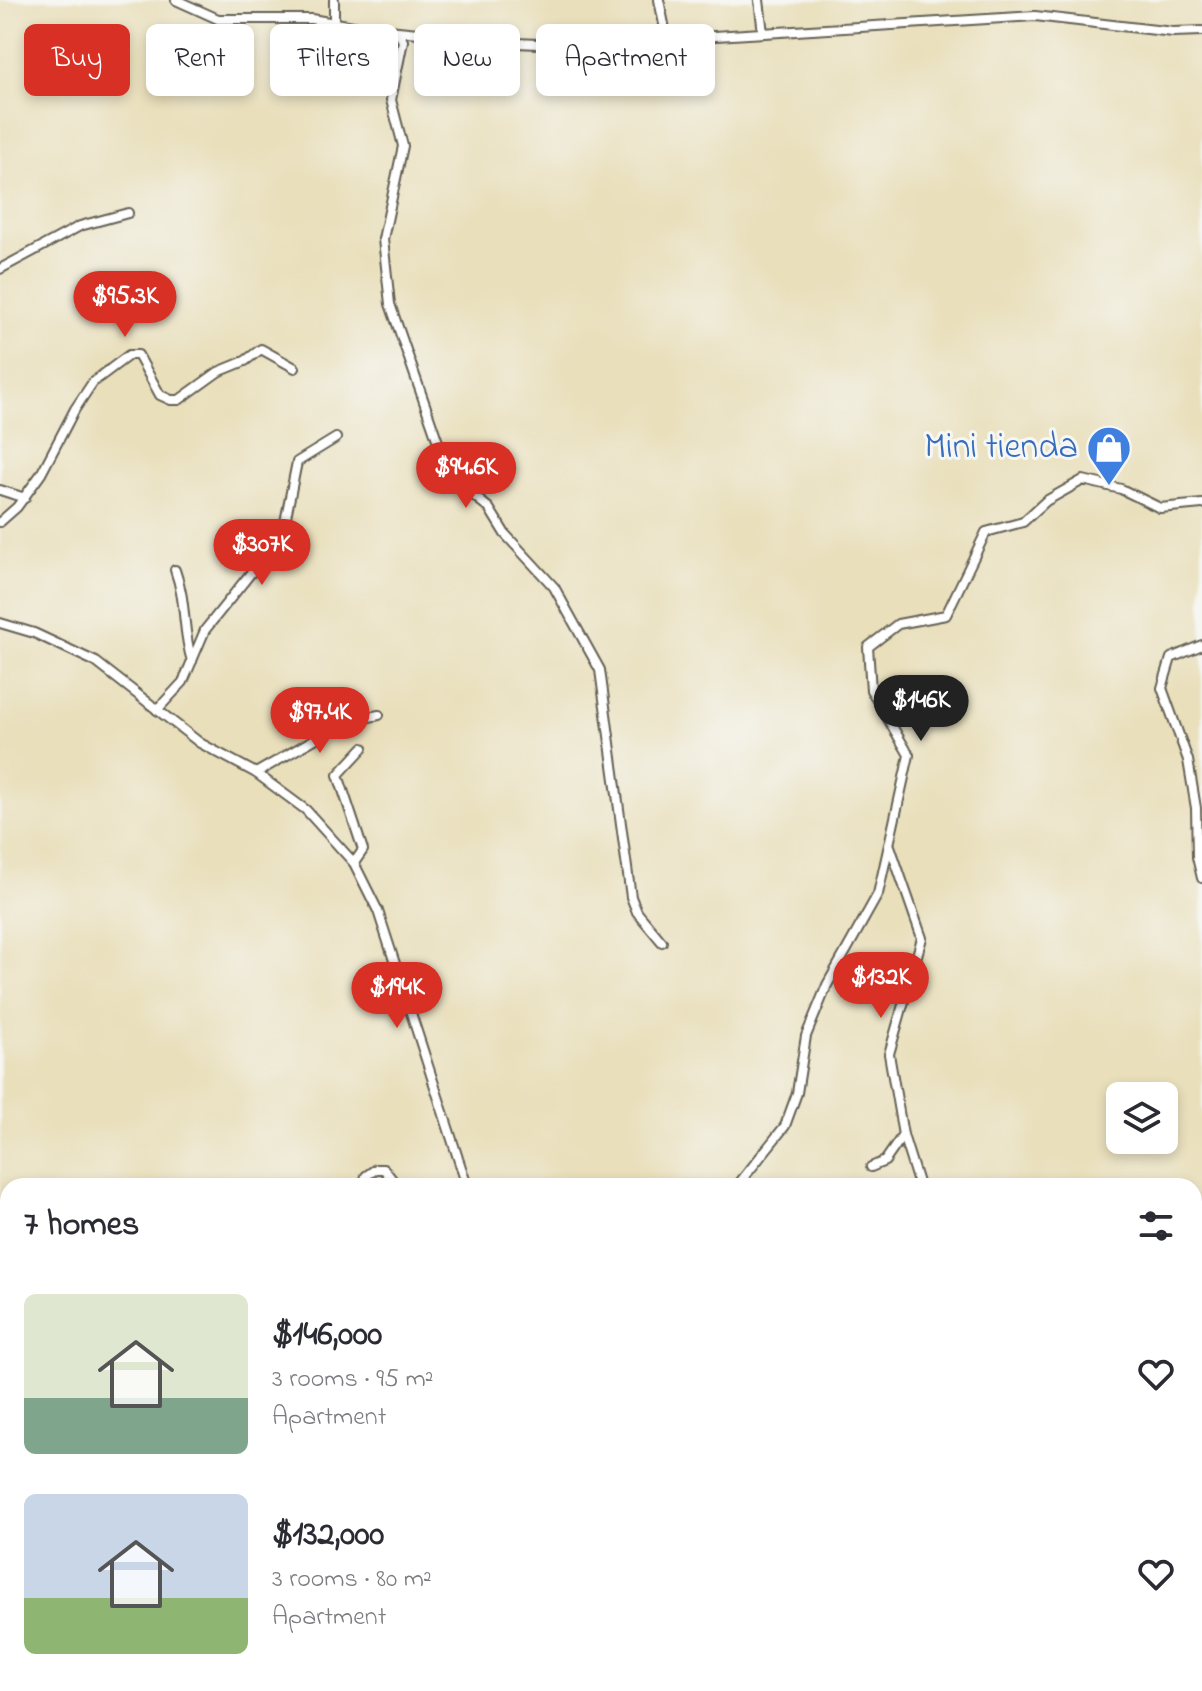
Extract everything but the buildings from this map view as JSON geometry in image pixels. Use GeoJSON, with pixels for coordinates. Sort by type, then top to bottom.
{"type":"FeatureCollection","features":[{"type":"Feature","properties":{"kind":"street"},"geometry":{"type":"LineString","coordinates":[[176,0],[218,19],[353,24]]}},
{"type":"Feature","properties":{"kind":"street"},"geometry":{"type":"LineString","coordinates":[[334,0],[334,21]]}},
{"type":"Feature","properties":{"kind":"street"},"geometry":{"type":"LineString","coordinates":[[659,0],[664,24]]}},
{"type":"Feature","properties":{"kind":"street"},"geometry":{"type":"LineString","coordinates":[[759,0],[763,33]]}},
{"type":"Feature","properties":{"kind":"street"},"geometry":{"type":"LineString","coordinates":[[715,36],[1035,16],[1173,32],[1202,31]]}},
{"type":"Feature","properties":{"kind":"street"},"geometry":{"type":"LineString","coordinates":[[398,31],[536,44]]}},
{"type":"Feature","properties":{"kind":"street"},"geometry":{"type":"LineString","coordinates":[[398,31],[403,41],[398,66]]}},
{"type":"Feature","properties":{"kind":"street"},"geometry":{"type":"LineString","coordinates":[[392,96],[403,146],[383,239],[390,304],[438,442],[474,496],[489,508],[505,534],[554,587],[600,670],[631,897],[637,912],[662,942]]}},
{"type":"Feature","properties":{"kind":"street"},"geometry":{"type":"LineString","coordinates":[[0,269],[80,226],[128,213]]}},
{"type":"Feature","properties":{"kind":"street"},"geometry":{"type":"LineString","coordinates":[[0,522],[25,498],[93,382],[129,355],[138,355],[160,395],[171,400],[179,400],[218,372],[245,361],[261,349],[295,368]]}},
{"type":"Feature","properties":{"kind":"street"},"geometry":{"type":"LineString","coordinates":[[157,710],[183,682],[205,630],[275,543],[285,522],[297,462],[336,438]]}},
{"type":"Feature","properties":{"kind":"street"},"geometry":{"type":"LineString","coordinates":[[744,1178],[785,1126],[797,1093],[806,1036],[827,985],[878,894],[909,755],[871,690],[868,647],[898,624],[946,615],[986,532],[1023,522],[1046,501],[1083,480],[1121,489],[1160,508],[1202,504]]}},
{"type":"Feature","properties":{"kind":"street"},"geometry":{"type":"LineString","coordinates":[[0,490],[25,498]]}},
{"type":"Feature","properties":{"kind":"street"},"geometry":{"type":"LineString","coordinates":[[175,570],[186,605],[186,637],[192,661]]}},
{"type":"Feature","properties":{"kind":"street"},"geometry":{"type":"LineString","coordinates":[[0,623],[34,633],[96,662],[144,696],[200,743],[256,773],[306,810],[354,863],[378,911],[464,1178]]}},
{"type":"Feature","properties":{"kind":"street"},"geometry":{"type":"LineString","coordinates":[[1202,645],[1171,658],[1162,688],[1188,760],[1196,808],[1197,857],[1202,878]]}},
{"type":"Feature","properties":{"kind":"street"},"geometry":{"type":"LineString","coordinates":[[256,773],[344,722],[379,715]]}},
{"type":"Feature","properties":{"kind":"street"},"geometry":{"type":"LineString","coordinates":[[354,863],[363,850],[362,839],[338,775],[363,748]]}},
{"type":"Feature","properties":{"kind":"street"},"geometry":{"type":"LineString","coordinates":[[889,846],[922,938],[889,1054],[903,1135],[916,1178]]}},
{"type":"Feature","properties":{"kind":"street"},"geometry":{"type":"LineString","coordinates":[[871,1167],[885,1161],[903,1135]]}},
{"type":"Feature","properties":{"kind":"street"},"geometry":{"type":"LineString","coordinates":[[365,1178],[376,1169],[384,1169],[391,1178]]}},
{"type":"Feature","properties":{"kind":"place","name":"Mini tienda"},"geometry":{"type":"Point","coordinates":[1109,487]}}]}
